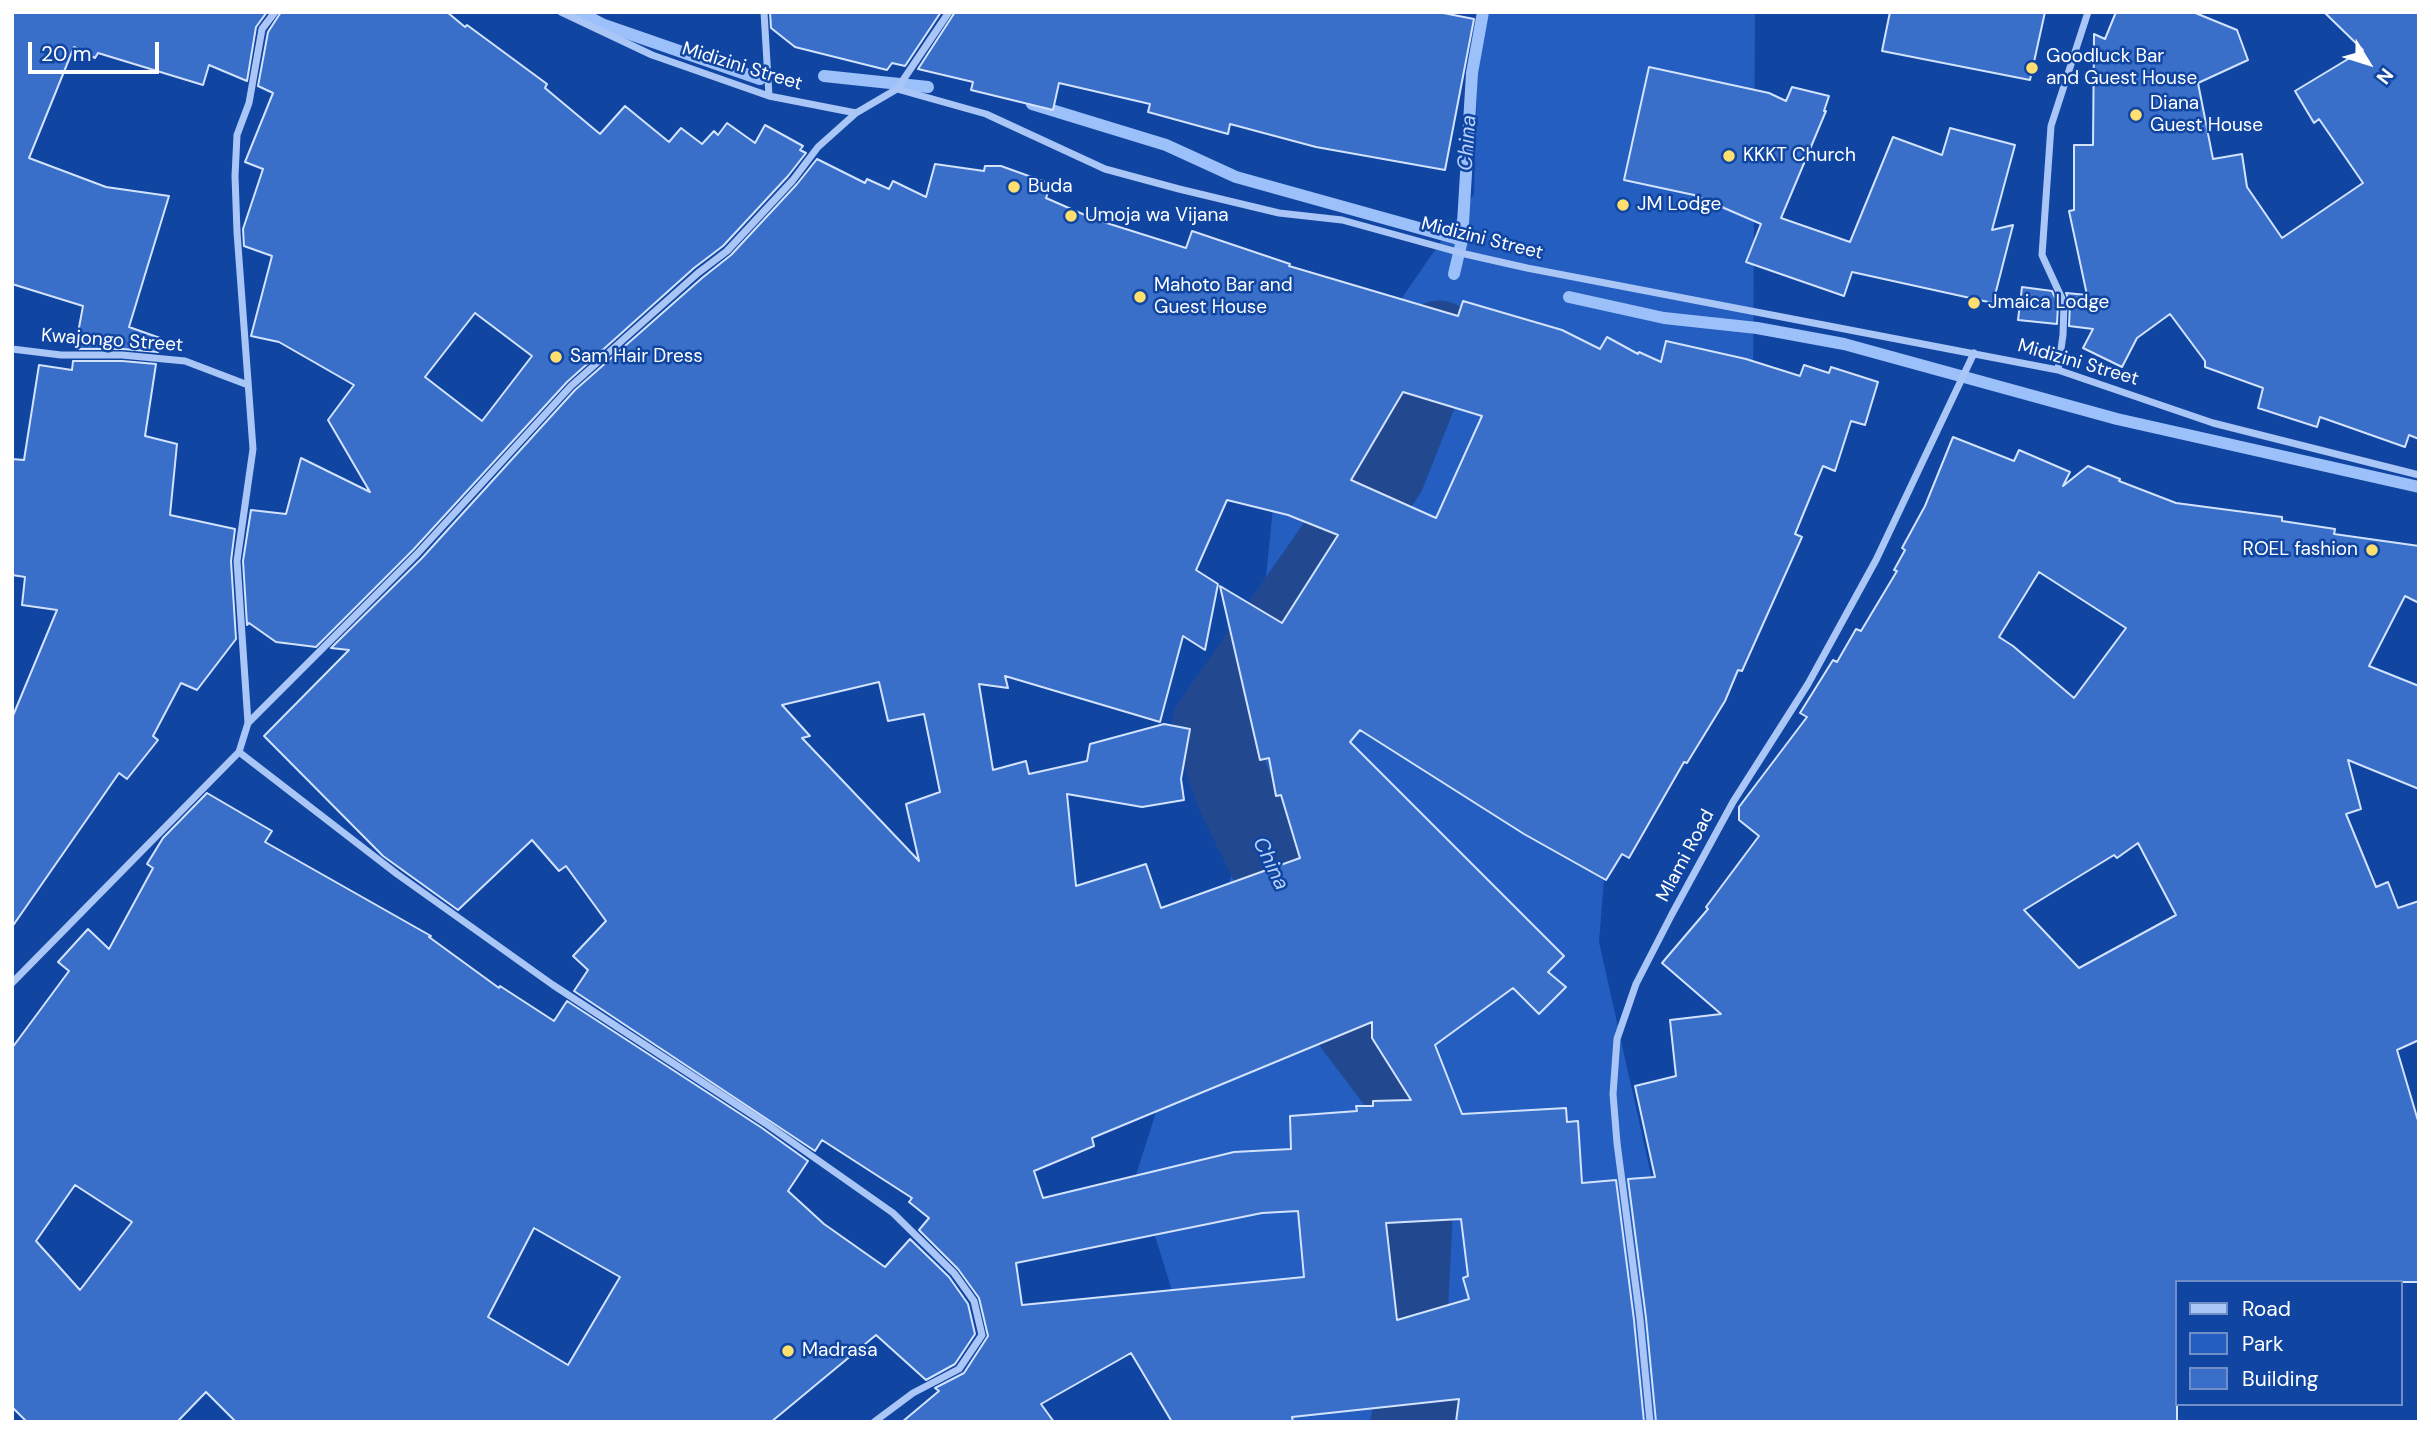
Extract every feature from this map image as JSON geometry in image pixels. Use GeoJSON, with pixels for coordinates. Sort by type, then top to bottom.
{"type":"FeatureCollection","features":[{"type":"Feature","properties":{"kind":"street"},"geometry":{"type":"LineString","coordinates":[[12,983],[239,752],[248,723],[237,562],[253,449],[235,176],[237,135],[249,103],[262,29],[275,12]]}},
{"type":"Feature","properties":{"kind":"street","name":"Midizini Street"},"geometry":{"type":"LineString","coordinates":[[561,12],[652,55],[769,96],[856,113]]}},
{"type":"Feature","properties":{"kind":"street"},"geometry":{"type":"LineString","coordinates":[[764,12],[769,96]]}},
{"type":"Feature","properties":{"kind":"street"},"geometry":{"type":"LineString","coordinates":[[248,723],[417,554],[571,386],[698,273],[727,251],[793,180],[818,147],[856,113],[897,89],[948,12]]}},
{"type":"Feature","properties":{"kind":"street"},"geometry":{"type":"LineString","coordinates":[[2058,370],[2064,303],[2042,255],[2051,125],[2088,12]]}},
{"type":"Feature","properties":{"kind":"street","name":"Midizini Street"},"geometry":{"type":"LineString","coordinates":[[897,89],[986,114],[1105,169],[1179,189],[1279,213],[1342,220],[1527,268],[2058,370],[2213,423],[2419,475]]}},
{"type":"Feature","properties":{"kind":"street","name":"Kwajongo Street"},"geometry":{"type":"LineString","coordinates":[[12,349],[61,355],[122,355],[186,361],[248,385]]}},
{"type":"Feature","properties":{"kind":"street","name":"Mlami Road"},"geometry":{"type":"LineString","coordinates":[[1650,1422],[1640,1319],[1617,1143],[1613,1094],[1617,1039],[1636,984],[1672,914],[1733,802],[1808,684],[1876,560],[1974,353]]}},
{"type":"Feature","properties":{"kind":"street"},"geometry":{"type":"LineString","coordinates":[[239,752],[397,874],[508,953],[765,1123],[893,1213],[954,1273],[974,1301],[982,1335],[959,1369],[914,1392],[874,1422]]}},
{"type":"Feature","properties":{"kind":"green space"},"geometry":{"type":"Polygon","coordinates":[[[1479,12],[1755,12],[1753,397],[1616,728],[1599,942],[1691,1354],[1678,1422],[1213,1422],[1136,1175],[1237,858],[1276,479],[1474,194],[1479,12]]]}},
{"type":"Feature","properties":{"kind":"building"},"geometry":{"type":"Polygon","coordinates":[[[12,12],[267,12],[256,27],[247,81],[209,65],[203,85],[98,53],[95,58],[74,47],[29,158],[106,187],[169,196],[129,327],[160,338],[158,352],[75,349],[83,306],[12,284],[12,12]]]}},
{"type":"Feature","properties":{"kind":"building"},"geometry":{"type":"Polygon","coordinates":[[[281,12],[447,12],[547,84],[545,88],[600,134],[625,106],[669,142],[681,128],[702,144],[714,131],[718,135],[727,123],[755,143],[765,125],[803,146],[800,150],[806,153],[723,246],[694,268],[567,382],[413,550],[316,647],[276,642],[249,623],[247,625],[243,561],[251,510],[286,514],[301,458],[370,492],[328,420],[354,385],[279,342],[251,336],[272,256],[244,246],[243,229],[263,169],[245,162],[273,93],[258,86],[268,32],[281,12]],[[475,313],[425,377],[482,421],[532,356],[475,313]]]}},
{"type":"Feature","properties":{"kind":"building"},"geometry":{"type":"Polygon","coordinates":[[[770,12],[941,12],[905,66],[892,63],[887,70],[795,47],[771,28],[770,12]]]}},
{"type":"Feature","properties":{"kind":"building"},"geometry":{"type":"Polygon","coordinates":[[[955,12],[1438,12],[1474,19],[1445,170],[1316,147],[1230,124],[1228,134],[1148,112],[1150,104],[1059,83],[1053,110],[971,90],[973,82],[918,69],[955,12]]]}},
{"type":"Feature","properties":{"kind":"building"},"geometry":{"type":"Polygon","coordinates":[[[1890,12],[2045,12],[2030,80],[1882,51],[1890,12]]]}},
{"type":"Feature","properties":{"kind":"building"},"geometry":{"type":"Polygon","coordinates":[[[2116,12],[2193,12],[2237,30],[2248,60],[2198,83],[2213,159],[2242,154],[2247,187],[2282,238],[2363,183],[2319,119],[2314,123],[2295,91],[2363,50],[2324,12],[2419,12],[2419,439],[2409,435],[2405,447],[2320,417],[2317,427],[2258,408],[2263,388],[2205,367],[2205,361],[2170,314],[2137,338],[2122,367],[2083,348],[2093,329],[2069,326],[2070,303],[2066,293],[2087,295],[2069,211],[2074,210],[2074,145],[2093,145],[2094,34],[2105,39],[2116,12]]]}},
{"type":"Feature","properties":{"kind":"building"},"geometry":{"type":"Polygon","coordinates":[[[1649,67],[1769,93],[1786,101],[1792,87],[1829,96],[1826,111],[1781,218],[1850,242],[1893,137],[1942,155],[1950,128],[2015,145],[1992,230],[2013,225],[1993,303],[1852,272],[1844,296],[1746,262],[1761,224],[1694,195],[1624,180],[1649,67]]]}},
{"type":"Feature","properties":{"kind":"building"},"geometry":{"type":"Polygon","coordinates":[[[817,159],[865,183],[867,179],[889,189],[893,181],[926,197],[935,164],[984,171],[985,166],[1001,166],[1051,184],[1046,198],[1094,219],[1186,248],[1192,231],[1290,264],[1289,266],[1458,316],[1463,301],[1562,330],[1600,349],[1607,337],[1638,354],[1639,352],[1661,362],[1666,341],[1746,359],[1800,376],[1804,365],[1829,373],[1831,367],[1878,382],[1865,425],[1851,421],[1835,471],[1823,466],[1795,534],[1802,537],[1742,671],[1738,670],[1725,701],[1687,763],[1684,762],[1629,858],[1622,854],[1606,880],[1524,834],[1360,730],[1350,742],[1564,956],[1548,972],[1566,987],[1539,1014],[1513,988],[1435,1045],[1462,1114],[1566,1108],[1567,1122],[1578,1121],[1582,1183],[1616,1180],[1644,1422],[1456,1422],[1459,1399],[1292,1417],[1293,1422],[1172,1422],[1131,1353],[1041,1404],[1054,1422],[902,1422],[939,1391],[935,1388],[964,1373],[988,1336],[979,1298],[958,1269],[919,1230],[929,1218],[909,1202],[912,1198],[822,1140],[815,1151],[574,991],[588,970],[573,956],[606,921],[566,866],[559,871],[532,840],[458,910],[383,856],[264,736],[349,650],[331,648],[422,558],[575,390],[731,255],[817,159]],[[1403,392],[1351,480],[1436,518],[1482,416],[1403,392]],[[1227,500],[1196,570],[1218,584],[1205,650],[1183,636],[1160,722],[1005,676],[1008,688],[979,684],[993,770],[1026,761],[1029,774],[1087,761],[1090,744],[1164,724],[1190,729],[1181,779],[1184,800],[1142,807],[1067,794],[1076,886],[1146,864],[1161,908],[1300,858],[1281,795],[1276,796],[1269,758],[1260,760],[1220,586],[1282,623],[1338,535],[1288,515],[1227,500]],[[879,682],[782,705],[810,736],[802,738],[919,861],[906,804],[940,792],[924,714],[888,721],[879,682]],[[1372,1022],[1092,1138],[1094,1146],[1034,1171],[1043,1198],[1234,1152],[1291,1149],[1290,1116],[1357,1111],[1356,1106],[1373,1106],[1373,1101],[1411,1100],[1372,1038],[1372,1022]],[[1298,1211],[1262,1213],[1016,1263],[1022,1305],[1304,1277],[1298,1211]],[[1461,1219],[1386,1223],[1397,1320],[1469,1299],[1463,1278],[1468,1276],[1461,1219]]]}},
{"type":"Feature","properties":{"kind":"building"},"geometry":{"type":"Polygon","coordinates":[[[2022,287],[2052,291],[2058,304],[2057,324],[2018,320],[2022,287]]]}},
{"type":"Feature","properties":{"kind":"building"},"geometry":{"type":"Polygon","coordinates":[[[73,361],[156,364],[145,436],[177,444],[170,515],[235,529],[231,561],[236,639],[197,690],[181,683],[153,736],[158,740],[127,779],[119,773],[12,927],[12,718],[57,610],[22,605],[25,577],[12,575],[12,459],[24,460],[39,365],[72,370],[73,361]]]}},
{"type":"Feature","properties":{"kind":"building"},"geometry":{"type":"Polygon","coordinates":[[[1953,437],[2014,461],[2019,450],[2070,472],[2063,486],[2088,466],[2176,503],[2282,517],[2282,521],[2335,529],[2334,534],[2419,546],[2419,603],[2405,596],[2369,666],[2419,686],[2419,789],[2348,760],[2361,809],[2346,814],[2376,887],[2388,882],[2398,908],[2419,901],[2419,1040],[2397,1050],[2419,1124],[2419,1282],[2176,1280],[2177,1422],[1656,1422],[1628,1179],[1655,1177],[1635,1086],[1676,1076],[1670,1020],[1721,1014],[1662,963],[1708,909],[1706,907],[1759,836],[1739,820],[1739,807],[1807,717],[1800,713],[1833,660],[1837,662],[1856,629],[1861,631],[1897,571],[1894,570],[1905,550],[1902,548],[1925,506],[1953,437]],[[2039,572],[1999,637],[2074,698],[2126,628],[2039,572]],[[2138,843],[2117,858],[2114,855],[2024,910],[2079,968],[2176,915],[2138,843]]]}},
{"type":"Feature","properties":{"kind":"building"},"geometry":{"type":"Polygon","coordinates":[[[207,793],[272,831],[265,842],[431,936],[429,937],[499,988],[500,986],[554,1021],[567,1001],[808,1161],[788,1191],[824,1224],[885,1267],[910,1239],[949,1277],[968,1304],[975,1334],[955,1364],[926,1380],[876,1335],[771,1422],[236,1422],[206,1392],[177,1422],[27,1422],[12,1407],[12,1048],[69,971],[58,962],[88,929],[109,949],[153,868],[147,864],[163,838],[207,793]],[[75,1185],[36,1241],[80,1290],[132,1222],[75,1185]],[[534,1228],[488,1317],[568,1365],[620,1277],[534,1228]]]}},
{"type":"Feature","properties":{"kind":"waterway"},"geometry":{"type":"LineString","coordinates":[[579,12],[604,25],[760,79]]}},
{"type":"Feature","properties":{"kind":"waterway","name":"China"},"geometry":{"type":"LineString","coordinates":[[1454,274],[1462,240],[1472,73],[1483,12]]}},
{"type":"Feature","properties":{"kind":"waterway"},"geometry":{"type":"LineString","coordinates":[[824,76],[928,87]]}},
{"type":"Feature","properties":{"kind":"waterway"},"geometry":{"type":"LineString","coordinates":[[1032,104],[1166,145],[1236,177],[1462,240]]}},
{"type":"Feature","properties":{"kind":"waterway"},"geometry":{"type":"LineString","coordinates":[[1569,297],[1664,318],[1757,328],[1844,344],[2117,419],[2419,487]]}},
{"type":"Feature","properties":{"kind":"waterway","name":"China"},"geometry":{"type":"LineString","coordinates":[[1410,1422],[1422,1404],[1408,1317],[1415,1181],[1407,1096],[1348,1018],[1341,997],[1314,955],[1234,791],[1211,725],[1386,474],[1439,340]]}},
{"type":"Feature","properties":{"kind":"place","name":"Goodluck Bar and Guest House"},"geometry":{"type":"Point","coordinates":[2032,68]}},
{"type":"Feature","properties":{"kind":"place","name":"Diana Guest House"},"geometry":{"type":"Point","coordinates":[2136,115]}},
{"type":"Feature","properties":{"kind":"place","name":"KKKT Church"},"geometry":{"type":"Point","coordinates":[1729,156]}},
{"type":"Feature","properties":{"kind":"place","name":"Buda"},"geometry":{"type":"Point","coordinates":[1014,187]}},
{"type":"Feature","properties":{"kind":"place","name":"JM Lodge"},"geometry":{"type":"Point","coordinates":[1623,205]}},
{"type":"Feature","properties":{"kind":"place","name":"Umoja wa Vijana"},"geometry":{"type":"Point","coordinates":[1071,216]}},
{"type":"Feature","properties":{"kind":"place","name":"Mahoto Bar and Guest House"},"geometry":{"type":"Point","coordinates":[1140,297]}},
{"type":"Feature","properties":{"kind":"place","name":"Jmaica Lodge"},"geometry":{"type":"Point","coordinates":[1974,303]}},
{"type":"Feature","properties":{"kind":"place","name":"Sam Hair Dress"},"geometry":{"type":"Point","coordinates":[556,357]}},
{"type":"Feature","properties":{"kind":"place","name":"ROEL fashion"},"geometry":{"type":"Point","coordinates":[2372,550]}},
{"type":"Feature","properties":{"kind":"place","name":"Madrasa"},"geometry":{"type":"Point","coordinates":[788,1351]}}]}
